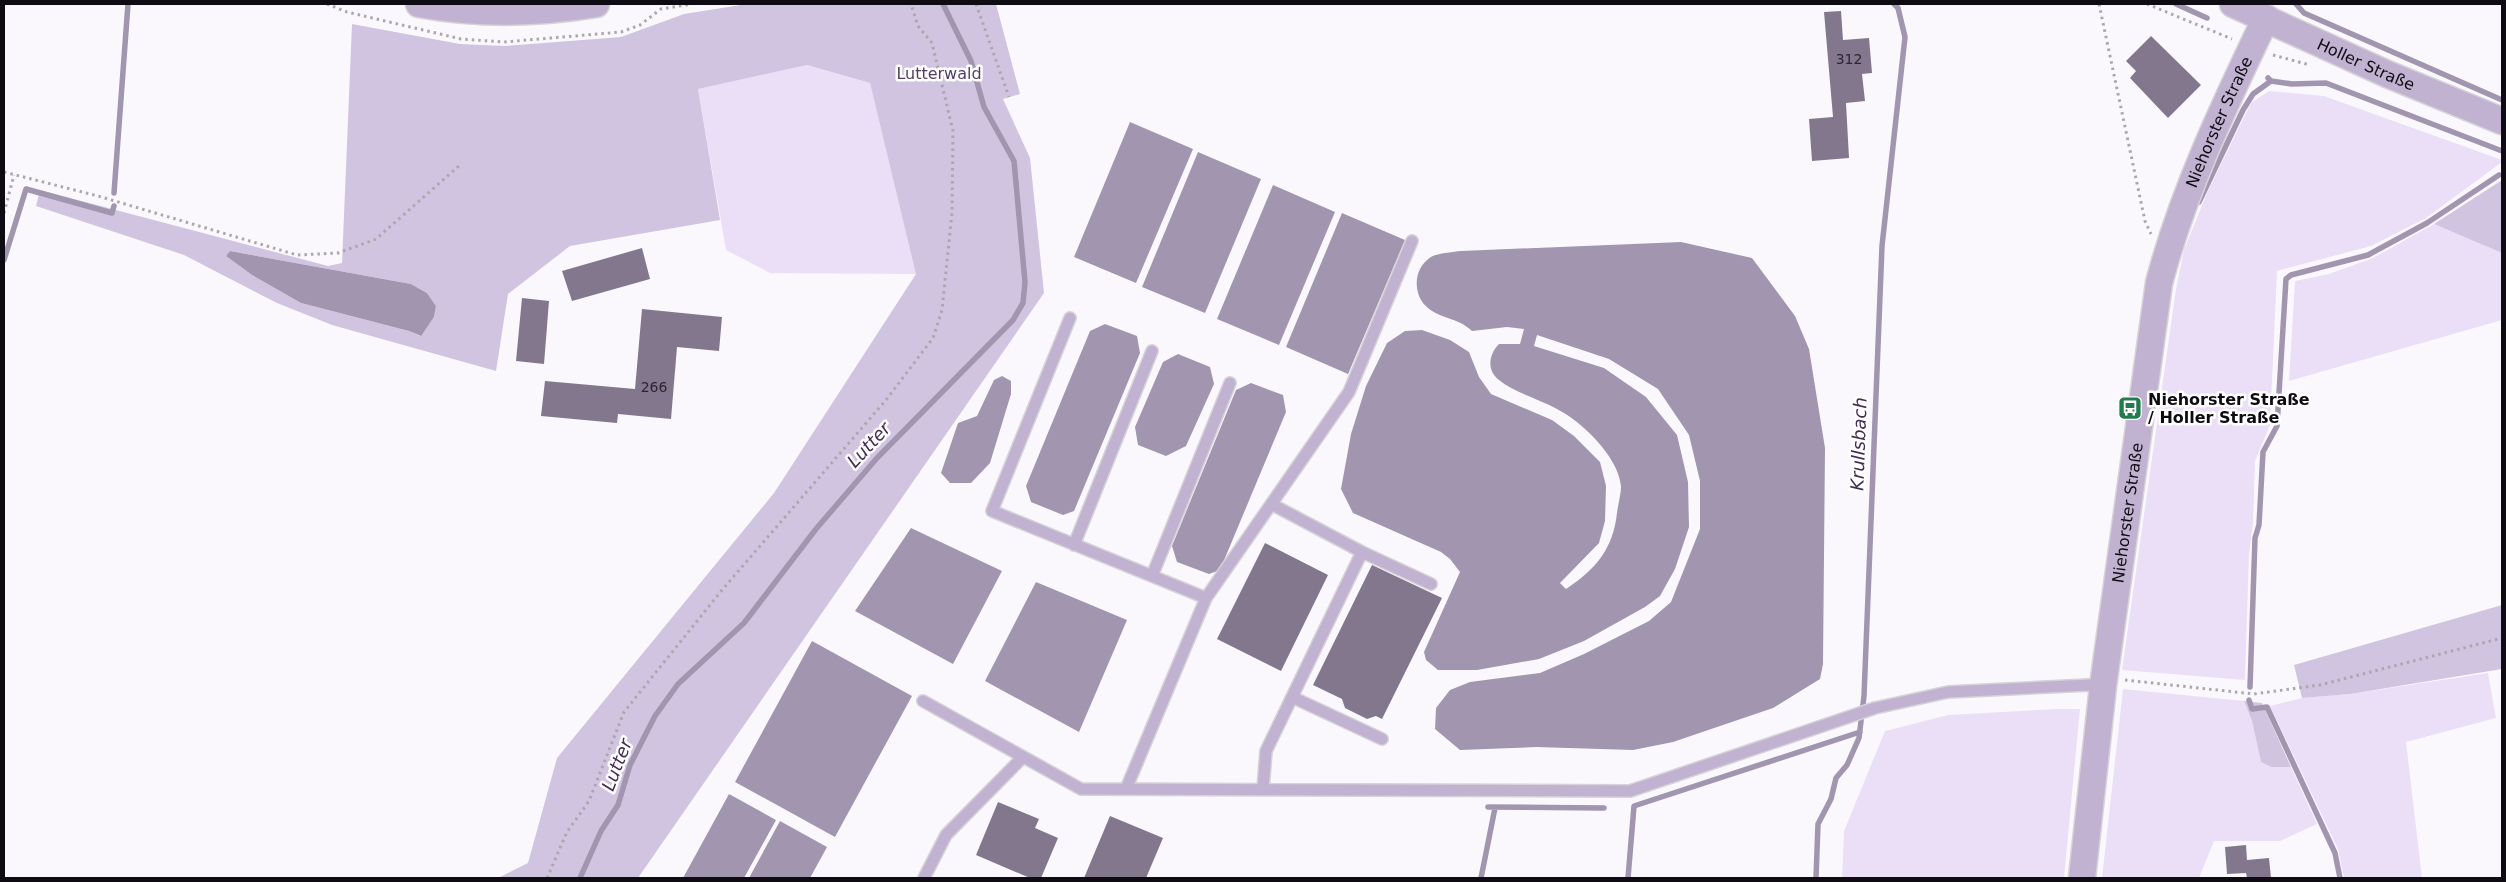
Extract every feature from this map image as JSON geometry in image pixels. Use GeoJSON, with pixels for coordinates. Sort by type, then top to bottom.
{"type":"FeatureCollection","features":[{"type":"Feature","properties":{"kind":"street"},"geometry":{"type":"LineString","coordinates":[[419,4],[455,11],[503,14],[596,4]]}},
{"type":"Feature","properties":{"kind":"street","name":"Holler Straße"},"geometry":{"type":"LineString","coordinates":[[2233,4],[2387,74],[2502,121]]}},
{"type":"Feature","properties":{"kind":"street","name":"Niehorster Straße"},"geometry":{"type":"LineString","coordinates":[[2082,878],[2104,682],[2159,283],[2169,243],[2237,75],[2266,18]]}},
{"type":"Feature","properties":{"kind":"lane"},"geometry":{"type":"LineString","coordinates":[[1126,789],[1206,598],[1273,505],[1349,392],[1412,241]]}},
{"type":"Feature","properties":{"kind":"lane"},"geometry":{"type":"LineString","coordinates":[[1070,318],[992,511],[1206,598]]}},
{"type":"Feature","properties":{"kind":"lane"},"geometry":{"type":"LineString","coordinates":[[1074,545],[1152,351]]}},
{"type":"Feature","properties":{"kind":"lane"},"geometry":{"type":"LineString","coordinates":[[1152,576],[1230,383]]}},
{"type":"Feature","properties":{"kind":"lane"},"geometry":{"type":"LineString","coordinates":[[1273,505],[1362,552],[1431,584]]}},
{"type":"Feature","properties":{"kind":"lane"},"geometry":{"type":"LineString","coordinates":[[1263,789],[1266,751],[1362,552]]}},
{"type":"Feature","properties":{"kind":"lane"},"geometry":{"type":"LineString","coordinates":[[923,702],[1081,789],[1630,791],[1875,708],[1948,692],[2104,682]]}},
{"type":"Feature","properties":{"kind":"lane"},"geometry":{"type":"LineString","coordinates":[[1292,697],[1382,739]]}},
{"type":"Feature","properties":{"kind":"lane"},"geometry":{"type":"LineString","coordinates":[[924,878],[946,835],[1023,757]]}},
{"type":"Feature","properties":{"kind":"path"},"geometry":{"type":"LineString","coordinates":[[548,878],[566,832],[589,801],[624,712],[722,590],[886,400],[933,338],[942,310],[952,213],[953,131],[932,43],[918,26],[912,4]]}},
{"type":"Feature","properties":{"kind":"path"},"geometry":{"type":"LineString","coordinates":[[976,4],[1009,97]]}},
{"type":"Feature","properties":{"kind":"path"},"geometry":{"type":"LineString","coordinates":[[2099,4],[2145,221],[2149,232],[2156,239],[2169,243]]}},
{"type":"Feature","properties":{"kind":"path"},"geometry":{"type":"LineString","coordinates":[[2147,4],[2252,47]]}},
{"type":"Feature","properties":{"kind":"path"},"geometry":{"type":"LineString","coordinates":[[4,172],[98,196],[297,254],[318,255],[338,253],[376,239],[460,164]]}},
{"type":"Feature","properties":{"kind":"path"},"geometry":{"type":"LineString","coordinates":[[4,212],[14,175]]}},
{"type":"Feature","properties":{"kind":"path"},"geometry":{"type":"LineString","coordinates":[[2104,682],[2254,694],[2320,685],[2502,638]]}},
{"type":"Feature","properties":{"kind":"shaded area"},"geometry":{"type":"Polygon","coordinates":[[[807,65],[870,83],[917,274],[770,273],[726,250],[698,89],[807,65]]]}},
{"type":"Feature","properties":{"kind":"shaded area"},"geometry":{"type":"Polygon","coordinates":[[[2269,91],[2324,96],[2502,160],[2502,162],[2426,218],[2371,246],[2277,271],[2270,425],[2255,461],[2253,523],[2249,554],[2245,680],[2122,670],[2176,289],[2184,250],[2207,193],[2246,113],[2252,102],[2269,91]]]}},
{"type":"Feature","properties":{"kind":"shaded area"},"geometry":{"type":"Polygon","coordinates":[[[1130,122],[1193,149],[1136,283],[1074,257],[1130,122]]]}},
{"type":"Feature","properties":{"kind":"shaded area"},"geometry":{"type":"Polygon","coordinates":[[[1198,152],[1261,179],[1205,313],[1142,287],[1198,152]]]}},
{"type":"Feature","properties":{"kind":"shaded area"},"geometry":{"type":"Polygon","coordinates":[[[1273,185],[1335,212],[1279,345],[1217,319],[1273,185]]]}},
{"type":"Feature","properties":{"kind":"shaded area"},"geometry":{"type":"Polygon","coordinates":[[[1342,213],[1405,240],[1348,374],[1286,347],[1342,213]]]}},
{"type":"Feature","properties":{"kind":"shaded area"},"geometry":{"type":"Polygon","coordinates":[[[2434,224],[2502,253],[2502,320],[2289,381],[2295,281],[2329,274],[2373,258],[2434,224]]]}},
{"type":"Feature","properties":{"kind":"shaded area"},"geometry":{"type":"Polygon","coordinates":[[[1681,242],[1752,258],[1795,316],[1809,349],[1825,448],[1823,664],[1820,679],[1773,708],[1673,742],[1633,750],[1536,747],[1460,750],[1435,729],[1436,708],[1450,690],[1470,682],[1540,673],[1584,654],[1649,621],[1671,602],[1700,529],[1700,481],[1689,435],[1658,389],[1609,359],[1537,335],[1534,346],[1604,368],[1646,397],[1677,435],[1688,482],[1689,527],[1675,569],[1660,596],[1645,607],[1584,641],[1539,659],[1477,670],[1438,670],[1426,660],[1424,652],[1460,572],[1450,559],[1441,552],[1353,513],[1341,489],[1351,434],[1366,386],[1387,343],[1405,331],[1422,330],[1450,340],[1469,352],[1479,377],[1491,394],[1552,420],[1574,436],[1600,462],[1606,486],[1605,521],[1599,543],[1560,583],[1566,589],[1594,566],[1607,548],[1612,537],[1621,486],[1613,463],[1597,441],[1577,422],[1557,409],[1505,385],[1492,372],[1490,362],[1493,352],[1499,344],[1520,344],[1524,329],[1507,327],[1472,331],[1461,323],[1433,312],[1423,303],[1419,296],[1417,289],[1418,275],[1425,262],[1431,257],[1450,252],[1681,242]]]}},
{"type":"Feature","properties":{"kind":"shaded area"},"geometry":{"type":"Polygon","coordinates":[[[230,251],[411,284],[427,293],[436,306],[434,317],[421,336],[409,331],[301,303],[252,275],[226,256],[230,251]]]}},
{"type":"Feature","properties":{"kind":"shaded area"},"geometry":{"type":"Polygon","coordinates":[[[1105,324],[1137,336],[1140,353],[1074,511],[1063,515],[1031,502],[1026,486],[1090,331],[1105,324]]]}},
{"type":"Feature","properties":{"kind":"shaded area"},"geometry":{"type":"Polygon","coordinates":[[[1178,354],[1210,367],[1214,384],[1186,446],[1166,456],[1138,445],[1135,427],[1163,362],[1178,354]]]}},
{"type":"Feature","properties":{"kind":"shaded area"},"geometry":{"type":"Polygon","coordinates":[[[1002,376],[1011,381],[1011,394],[990,463],[971,483],[950,483],[941,473],[958,423],[977,416],[994,380],[1002,376]]]}},
{"type":"Feature","properties":{"kind":"shaded area"},"geometry":{"type":"Polygon","coordinates":[[[1251,383],[1283,395],[1286,412],[1220,570],[1209,574],[1177,562],[1172,546],[1236,390],[1251,383]]]}},
{"type":"Feature","properties":{"kind":"shaded area"},"geometry":{"type":"Polygon","coordinates":[[[911,528],[1002,571],[953,664],[855,611],[911,528]]]}},
{"type":"Feature","properties":{"kind":"shaded area"},"geometry":{"type":"Polygon","coordinates":[[[1036,582],[1127,620],[1079,732],[985,681],[1036,582]]]}},
{"type":"Feature","properties":{"kind":"shaded area"},"geometry":{"type":"Polygon","coordinates":[[[812,641],[912,696],[835,837],[735,782],[812,641]]]}},
{"type":"Feature","properties":{"kind":"shaded area"},"geometry":{"type":"Polygon","coordinates":[[[2488,673],[2496,718],[2406,742],[2422,878],[2344,878],[2338,849],[2270,706],[2302,698],[2350,694],[2488,673]]]}},
{"type":"Feature","properties":{"kind":"shaded area"},"geometry":{"type":"Polygon","coordinates":[[[2123,689],[2244,701],[2252,721],[2261,762],[2271,767],[2291,767],[2317,824],[2280,841],[2214,841],[2199,878],[2102,878],[2123,689]]]}},
{"type":"Feature","properties":{"kind":"shaded area"},"geometry":{"type":"Polygon","coordinates":[[[2080,709],[2064,878],[1842,878],[1844,831],[1885,731],[1948,715],[2080,709]]]}},
{"type":"Feature","properties":{"kind":"shaded area"},"geometry":{"type":"Polygon","coordinates":[[[729,794],[776,820],[744,878],[683,878],[729,794]]]}},
{"type":"Feature","properties":{"kind":"shaded area"},"geometry":{"type":"Polygon","coordinates":[[[780,821],[827,847],[810,878],[749,878],[780,821]]]}},
{"type":"Feature","properties":{"kind":"green space","name":"Lutterwald"},"geometry":{"type":"Polygon","coordinates":[[[747,4],[996,4],[1020,94],[1003,99],[1030,158],[1044,293],[638,878],[498,878],[528,863],[557,758],[774,493],[916,274],[870,83],[807,65],[698,89],[720,220],[570,246],[508,294],[496,371],[332,325],[277,303],[184,255],[36,206],[40,190],[328,266],[342,263],[352,24],[460,44],[505,46],[621,37],[684,14],[747,4]],[[230,251],[226,256],[252,275],[301,303],[409,331],[420,336],[434,317],[436,306],[427,293],[411,284],[230,251]]]}},
{"type":"Feature","properties":{"kind":"green space"},"geometry":{"type":"Polygon","coordinates":[[[2502,180],[2502,253],[2434,224],[2502,180]]]}},
{"type":"Feature","properties":{"kind":"green space"},"geometry":{"type":"Polygon","coordinates":[[[2502,605],[2502,669],[2350,694],[2302,698],[2294,665],[2502,605]]]}},
{"type":"Feature","properties":{"kind":"green space"},"geometry":{"type":"Polygon","coordinates":[[[2244,701],[2262,703],[2291,767],[2271,767],[2261,762],[2252,721],[2244,701]]]}},
{"type":"Feature","properties":{"kind":"building"},"geometry":{"type":"Polygon","coordinates":[[[1841,11],[1843,40],[1869,38],[1872,73],[1862,74],[1865,101],[1846,103],[1849,158],[1812,161],[1809,119],[1833,117],[1824,12],[1841,11]]]}},
{"type":"Feature","properties":{"kind":"building"},"geometry":{"type":"Polygon","coordinates":[[[2151,36],[2201,85],[2168,118],[2130,78],[2136,71],[2126,61],[2151,36]]]}},
{"type":"Feature","properties":{"kind":"building"},"geometry":{"type":"Polygon","coordinates":[[[642,248],[650,279],[572,301],[562,271],[642,248]]]}},
{"type":"Feature","properties":{"kind":"building"},"geometry":{"type":"Polygon","coordinates":[[[522,298],[549,301],[544,364],[516,361],[522,298]]]}},
{"type":"Feature","properties":{"kind":"building"},"geometry":{"type":"Polygon","coordinates":[[[642,309],[722,317],[719,351],[677,347],[671,419],[618,414],[617,423],[541,416],[545,381],[635,389],[642,309]]]}},
{"type":"Feature","properties":{"kind":"building"},"geometry":{"type":"Polygon","coordinates":[[[1265,543],[1328,575],[1281,671],[1217,639],[1265,543]]]}},
{"type":"Feature","properties":{"kind":"building"},"geometry":{"type":"Polygon","coordinates":[[[1372,565],[1442,598],[1382,719],[1376,716],[1367,719],[1345,708],[1342,699],[1313,685],[1372,565]]]}},
{"type":"Feature","properties":{"kind":"building"},"geometry":{"type":"Polygon","coordinates":[[[998,802],[1039,819],[1035,828],[1058,838],[1041,878],[1030,878],[976,855],[998,802]]]}},
{"type":"Feature","properties":{"kind":"building"},"geometry":{"type":"Polygon","coordinates":[[[1110,816],[1163,838],[1146,878],[1084,878],[1110,816]]]}},
{"type":"Feature","properties":{"kind":"building"},"geometry":{"type":"Polygon","coordinates":[[[2246,845],[2247,860],[2269,858],[2271,878],[2247,878],[2246,873],[2227,874],[2225,847],[2246,845]]]}},
{"type":"Feature","properties":{"kind":"waterway"},"geometry":{"type":"LineString","coordinates":[[114,193],[128,4]]}},
{"type":"Feature","properties":{"kind":"waterway","name":"Lutter"},"geometry":{"type":"LineString","coordinates":[[580,878],[601,831],[618,805],[630,765],[655,716],[678,684],[744,623],[816,529],[877,458],[1013,320],[1023,303],[1025,282],[1014,161],[984,107],[971,61],[943,4]]}},
{"type":"Feature","properties":{"kind":"waterway","name":"Krullsbach"},"geometry":{"type":"LineString","coordinates":[[1816,878],[1818,824],[1831,799],[1836,778],[1847,765],[1859,738],[1864,696],[1882,246],[1905,37],[1898,8],[1894,4]]}},
{"type":"Feature","properties":{"kind":"waterway"},"geometry":{"type":"LineString","coordinates":[[2176,4],[2207,18]]}},
{"type":"Feature","properties":{"kind":"waterway"},"geometry":{"type":"LineString","coordinates":[[2296,4],[2304,13],[2502,100]]}},
{"type":"Feature","properties":{"kind":"waterway"},"geometry":{"type":"LineString","coordinates":[[2268,78],[2271,81],[2292,84],[2326,83],[2502,151]]}},
{"type":"Feature","properties":{"kind":"waterway"},"geometry":{"type":"LineString","coordinates":[[2199,202],[2243,110],[2253,94],[2271,81]]}},
{"type":"Feature","properties":{"kind":"waterway"},"geometry":{"type":"LineString","coordinates":[[2250,687],[2255,538],[2259,525],[2263,452],[2277,426],[2286,279],[2291,275],[2368,255],[2427,223],[2499,175]]}},
{"type":"Feature","properties":{"kind":"waterway"},"geometry":{"type":"LineString","coordinates":[[4,260],[26,189],[112,213],[114,206]]}},
{"type":"Feature","properties":{"kind":"waterway"},"geometry":{"type":"LineString","coordinates":[[2249,700],[2252,709],[2267,707],[2335,853],[2340,878]]}},
{"type":"Feature","properties":{"kind":"waterway"},"geometry":{"type":"LineString","coordinates":[[1628,878],[1634,806],[1860,732]]}},
{"type":"Feature","properties":{"kind":"waterway"},"geometry":{"type":"LineString","coordinates":[[1488,807],[1604,808]]}},
{"type":"Feature","properties":{"kind":"waterway"},"geometry":{"type":"LineString","coordinates":[[1481,878],[1495,808]]}},
{"type":"Feature","properties":{"kind":"place","name":"Niehorster Straße / Holler Straße"},"geometry":{"type":"Point","coordinates":[2130,408]}}]}
